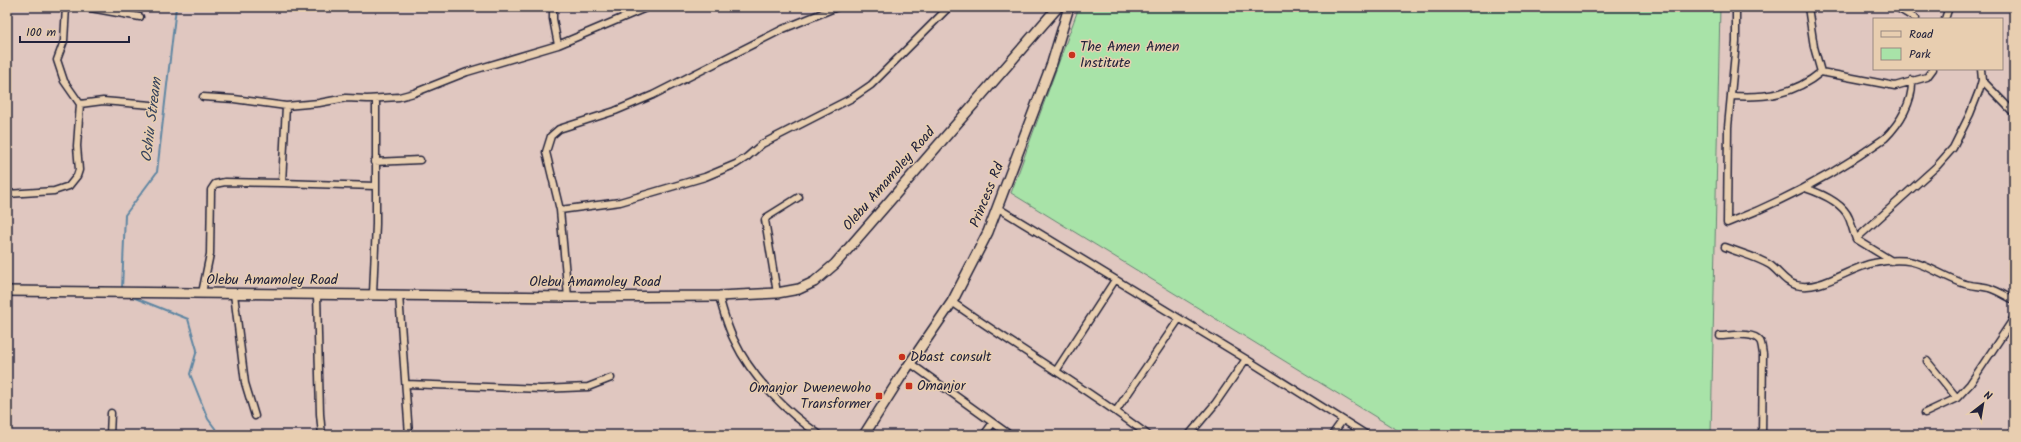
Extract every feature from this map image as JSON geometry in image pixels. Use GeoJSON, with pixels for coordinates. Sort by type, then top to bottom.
{"type":"FeatureCollection","features":[{"type":"Feature","properties":{"kind":"street"},"geometry":{"type":"LineString","coordinates":[[7,194],[54,191],[69,186],[74,182],[79,170],[77,146],[80,104],[70,91],[58,66],[57,60],[64,41],[66,7]]}},
{"type":"Feature","properties":{"kind":"street"},"geometry":{"type":"LineString","coordinates":[[85,7],[140,17]]}},
{"type":"Feature","properties":{"kind":"street"},"geometry":{"type":"LineString","coordinates":[[553,7],[558,45]]}},
{"type":"Feature","properties":{"kind":"street"},"geometry":{"type":"LineString","coordinates":[[568,297],[560,210],[546,152],[551,136],[559,129],[615,111],[653,95],[784,29],[837,7]]}},
{"type":"Feature","properties":{"kind":"street"},"geometry":{"type":"LineString","coordinates":[[560,210],[620,202],[705,177],[736,164],[747,158],[762,144],[852,98],[871,85],[949,7]]}},
{"type":"Feature","properties":{"kind":"street","name":"Olebu Amamoley Road"},"geometry":{"type":"LineString","coordinates":[[7,291],[568,297],[719,296],[777,293],[807,286],[835,264],[1058,7]]}},
{"type":"Feature","properties":{"kind":"street","name":"Princess Rd"},"geometry":{"type":"LineString","coordinates":[[864,435],[900,378],[952,302],[975,258],[998,208],[1055,53],[1069,7]]}},
{"type":"Feature","properties":{"kind":"street"},"geometry":{"type":"LineString","coordinates":[[1736,7],[1736,42],[1728,127],[1727,223],[1765,209],[1825,178],[1886,138],[1894,129],[1906,108],[1913,92],[1912,80]]}},
{"type":"Feature","properties":{"kind":"street"},"geometry":{"type":"LineString","coordinates":[[1808,7],[1814,47],[1821,72]]}},
{"type":"Feature","properties":{"kind":"street"},"geometry":{"type":"LineString","coordinates":[[1896,7],[1914,18]]}},
{"type":"Feature","properties":{"kind":"street"},"geometry":{"type":"LineString","coordinates":[[1945,18],[1949,7]]}},
{"type":"Feature","properties":{"kind":"street"},"geometry":{"type":"LineString","coordinates":[[203,97],[234,99],[286,106],[319,104],[346,98],[376,99],[399,97],[414,93],[467,72],[558,45],[643,8]]}},
{"type":"Feature","properties":{"kind":"street"},"geometry":{"type":"LineString","coordinates":[[1731,96],[1771,96],[1791,91],[1803,85],[1821,72],[1864,79],[1886,86],[1895,86],[1927,77],[1932,70]]}},
{"type":"Feature","properties":{"kind":"street"},"geometry":{"type":"LineString","coordinates":[[1856,239],[1937,166],[1953,148],[1970,114],[1982,80],[1981,70]]}},
{"type":"Feature","properties":{"kind":"street"},"geometry":{"type":"LineString","coordinates":[[1982,80],[2014,113]]}},
{"type":"Feature","properties":{"kind":"street"},"geometry":{"type":"LineString","coordinates":[[373,294],[376,224],[374,162],[376,99]]}},
{"type":"Feature","properties":{"kind":"street"},"geometry":{"type":"LineString","coordinates":[[80,104],[103,101],[151,105]]}},
{"type":"Feature","properties":{"kind":"street"},"geometry":{"type":"LineString","coordinates":[[282,182],[286,106]]}},
{"type":"Feature","properties":{"kind":"street"},"geometry":{"type":"LineString","coordinates":[[374,162],[420,160]]}},
{"type":"Feature","properties":{"kind":"street"},"geometry":{"type":"LineString","coordinates":[[202,293],[210,254],[211,190],[215,184],[225,182],[282,182],[375,186]]}},
{"type":"Feature","properties":{"kind":"street"},"geometry":{"type":"LineString","coordinates":[[1805,188],[1817,192],[1842,208],[1849,216],[1856,239],[1892,261]]}},
{"type":"Feature","properties":{"kind":"street"},"geometry":{"type":"LineString","coordinates":[[777,293],[765,220],[767,217],[799,197]]}},
{"type":"Feature","properties":{"kind":"street"},"geometry":{"type":"LineString","coordinates":[[998,208],[1246,359],[1342,421],[1367,435]]}},
{"type":"Feature","properties":{"kind":"street"},"geometry":{"type":"LineString","coordinates":[[1725,247],[1772,266],[1783,278],[1796,286],[1820,284],[1868,264],[1910,260],[1920,262],[1966,284],[1990,289],[2014,300]]}},
{"type":"Feature","properties":{"kind":"street"},"geometry":{"type":"LineString","coordinates":[[1056,371],[1115,280]]}},
{"type":"Feature","properties":{"kind":"street"},"geometry":{"type":"LineString","coordinates":[[234,294],[245,383],[255,416]]}},
{"type":"Feature","properties":{"kind":"street"},"geometry":{"type":"LineString","coordinates":[[317,294],[320,414],[322,435]]}},
{"type":"Feature","properties":{"kind":"street"},"geometry":{"type":"LineString","coordinates":[[399,295],[409,435]]}},
{"type":"Feature","properties":{"kind":"street"},"geometry":{"type":"LineString","coordinates":[[719,296],[734,340],[754,370],[791,415],[820,435]]}},
{"type":"Feature","properties":{"kind":"street"},"geometry":{"type":"LineString","coordinates":[[952,302],[1021,350],[1056,371],[1116,411],[1148,435]]}},
{"type":"Feature","properties":{"kind":"street"},"geometry":{"type":"LineString","coordinates":[[1925,413],[1957,398],[1970,384],[2012,325],[2014,317]]}},
{"type":"Feature","properties":{"kind":"street"},"geometry":{"type":"LineString","coordinates":[[1116,411],[1179,319]]}},
{"type":"Feature","properties":{"kind":"street"},"geometry":{"type":"LineString","coordinates":[[1720,336],[1748,335],[1760,341],[1763,354],[1762,435]]}},
{"type":"Feature","properties":{"kind":"street"},"geometry":{"type":"LineString","coordinates":[[1189,435],[1215,404],[1246,359]]}},
{"type":"Feature","properties":{"kind":"street"},"geometry":{"type":"LineString","coordinates":[[1927,361],[1957,398]]}},
{"type":"Feature","properties":{"kind":"street"},"geometry":{"type":"LineString","coordinates":[[910,363],[992,424],[1010,435]]}},
{"type":"Feature","properties":{"kind":"street"},"geometry":{"type":"LineString","coordinates":[[406,384],[541,389],[588,387],[611,378]]}},
{"type":"Feature","properties":{"kind":"street"},"geometry":{"type":"LineString","coordinates":[[110,435],[111,414]]}},
{"type":"Feature","properties":{"kind":"street"},"geometry":{"type":"LineString","coordinates":[[1332,435],[1342,421]]}},
{"type":"Feature","properties":{"kind":"street"},"geometry":{"type":"LineString","coordinates":[[984,435],[992,424]]}},
{"type":"Feature","properties":{"kind":"green space"},"geometry":{"type":"Polygon","coordinates":[[[1079,7],[1720,7],[1711,435],[1405,435],[1011,193],[1079,7]]]}},
{"type":"Feature","properties":{"kind":"waterway","name":"Oshiu Stream"},"geometry":{"type":"LineString","coordinates":[[122,289],[125,215],[157,172],[176,7]]}},
{"type":"Feature","properties":{"kind":"waterway","name":"Oshiu Stream"},"geometry":{"type":"LineString","coordinates":[[130,296],[188,319],[197,350],[190,374],[208,419],[220,435]]}},
{"type":"Feature","properties":{"kind":"place","name":"The Amen Amen Institute"},"geometry":{"type":"Point","coordinates":[1072,55]}},
{"type":"Feature","properties":{"kind":"place","name":"Dbast consult"},"geometry":{"type":"Point","coordinates":[902,357]}},
{"type":"Feature","properties":{"kind":"place","name":"Omanjor"},"geometry":{"type":"Point","coordinates":[909,386]}},
{"type":"Feature","properties":{"kind":"place","name":"Omanjor Dwenewoho Transformer"},"geometry":{"type":"Point","coordinates":[879,396]}}]}
